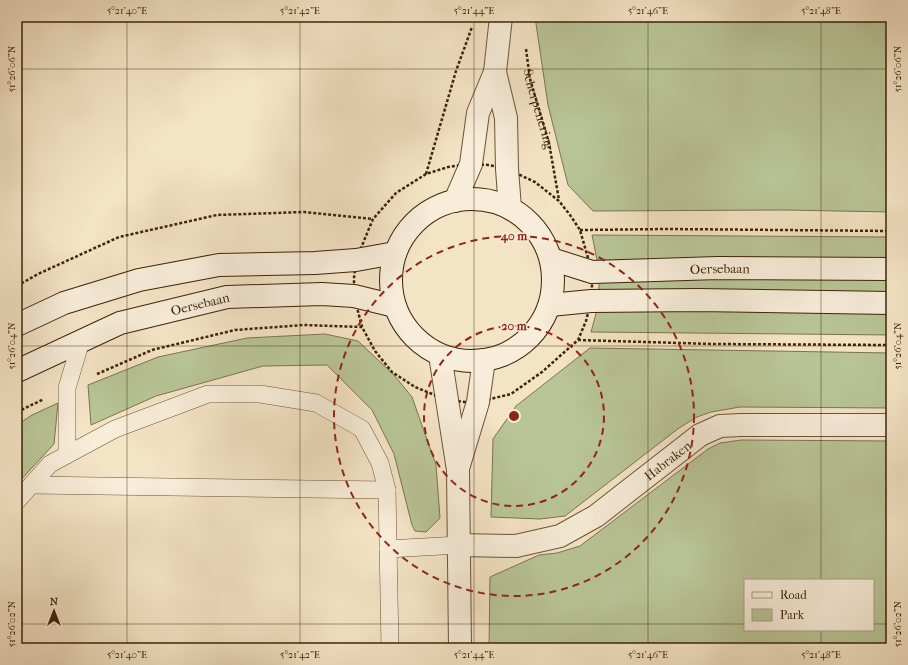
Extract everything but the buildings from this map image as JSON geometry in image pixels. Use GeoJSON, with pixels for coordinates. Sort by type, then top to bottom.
{"type":"FeatureCollection","features":[{"type":"Feature","properties":{"kind":"main road"},"geometry":{"type":"LineString","coordinates":[[455,201],[471,164],[478,113],[495,72],[500,17]]}},
{"type":"Feature","properties":{"kind":"main road"},"geometry":{"type":"LineString","coordinates":[[495,72],[506,118],[507,169],[510,208]]}},
{"type":"Feature","properties":{"kind":"main road"},"geometry":{"type":"LineString","coordinates":[[483,200],[510,208],[536,229],[551,259],[554,282],[550,305],[537,330],[515,350],[484,360],[464,361],[440,355],[412,336],[395,306],[391,289],[391,271],[395,253],[409,229],[429,211],[455,201],[483,200]]}},
{"type":"Feature","properties":{"kind":"main road"},"geometry":{"type":"LineString","coordinates":[[17,325],[64,303],[139,280],[219,265],[315,263],[356,260],[395,253]]}},
{"type":"Feature","properties":{"kind":"main road","name":"Oersebaan"},"geometry":{"type":"LineString","coordinates":[[551,259],[592,272],[718,268],[891,270]]}},
{"type":"Feature","properties":{"kind":"main road","name":"Oersebaan"},"geometry":{"type":"LineString","coordinates":[[17,371],[120,323],[227,297],[322,294],[354,296],[395,306]]}},
{"type":"Feature","properties":{"kind":"main road"},"geometry":{"type":"LineString","coordinates":[[550,305],[591,301],[698,300],[891,303]]}},
{"type":"Feature","properties":{"kind":"main road"},"geometry":{"type":"LineString","coordinates":[[440,355],[458,470],[460,648]]}},
{"type":"Feature","properties":{"kind":"main road"},"geometry":{"type":"LineString","coordinates":[[458,470],[478,402],[484,360]]}},
{"type":"Feature","properties":{"kind":"main road","name":"Habraken"},"geometry":{"type":"LineString","coordinates":[[459,544],[516,546],[560,536],[596,516],[700,435],[720,426],[891,426]]}},
{"type":"Feature","properties":{"kind":"lane"},"geometry":{"type":"LineString","coordinates":[[67,455],[67,388],[81,341]]}},
{"type":"Feature","properties":{"kind":"lane"},"geometry":{"type":"LineString","coordinates":[[17,501],[50,464],[115,429],[208,394],[260,394],[316,403],[362,429],[380,463],[387,490],[390,648]]}},
{"type":"Feature","properties":{"kind":"lane"},"geometry":{"type":"LineString","coordinates":[[32,485],[387,490]]}},
{"type":"Feature","properties":{"kind":"lane"},"geometry":{"type":"LineString","coordinates":[[388,548],[459,544]]}},
{"type":"Feature","properties":{"kind":"path"},"geometry":{"type":"LineString","coordinates":[[426,174],[456,71],[472,24]]}},
{"type":"Feature","properties":{"kind":"path","name":"Scherpenering"},"geometry":{"type":"LineString","coordinates":[[526,49],[530,79],[549,143],[559,201]]}},
{"type":"Feature","properties":{"kind":"path"},"geometry":{"type":"LineString","coordinates":[[471,164],[489,165],[507,169],[535,182],[559,201],[580,230],[592,272],[591,301],[586,321],[578,340],[542,372],[511,394],[478,402],[447,400],[415,387],[392,372],[375,351],[362,327],[354,296],[356,260],[373,219],[396,193],[426,174],[448,167],[471,164]]}},
{"type":"Feature","properties":{"kind":"path"},"geometry":{"type":"LineString","coordinates":[[17,286],[38,274],[118,237],[217,215],[304,212],[373,219]]}},
{"type":"Feature","properties":{"kind":"path"},"geometry":{"type":"LineString","coordinates":[[580,230],[669,229],[891,232]]}},
{"type":"Feature","properties":{"kind":"path"},"geometry":{"type":"LineString","coordinates":[[17,412],[152,350],[235,330],[304,325],[362,327]]}},
{"type":"Feature","properties":{"kind":"path"},"geometry":{"type":"LineString","coordinates":[[578,340],[713,344],[891,345]]}},
{"type":"Feature","properties":{"kind":"green space"},"geometry":{"type":"Polygon","coordinates":[[[535,17],[891,17],[891,212],[785,210],[593,211],[568,185],[548,105],[535,17]]]}},
{"type":"Feature","properties":{"kind":"green space"},"geometry":{"type":"Polygon","coordinates":[[[592,235],[891,237],[891,258],[703,262],[597,260],[592,235]]]}},
{"type":"Feature","properties":{"kind":"green space"},"geometry":{"type":"Polygon","coordinates":[[[891,275],[891,297],[599,290],[599,276],[891,275]]]}},
{"type":"Feature","properties":{"kind":"green space"},"geometry":{"type":"Polygon","coordinates":[[[597,310],[891,313],[891,335],[591,332],[597,310]]]}},
{"type":"Feature","properties":{"kind":"green space"},"geometry":{"type":"Polygon","coordinates":[[[325,334],[358,341],[394,375],[412,397],[436,465],[440,518],[426,532],[415,531],[412,525],[394,454],[372,410],[327,365],[263,366],[156,396],[91,425],[88,385],[158,357],[247,338],[325,334]]]}},
{"type":"Feature","properties":{"kind":"green space"},"geometry":{"type":"Polygon","coordinates":[[[590,348],[891,353],[891,408],[740,407],[711,412],[697,417],[679,428],[565,516],[540,519],[491,517],[493,439],[516,406],[590,348]]]}},
{"type":"Feature","properties":{"kind":"green space"},"geometry":{"type":"Polygon","coordinates":[[[58,403],[54,444],[17,484],[17,425],[32,415],[58,403]]]}},
{"type":"Feature","properties":{"kind":"green space"},"geometry":{"type":"Polygon","coordinates":[[[741,440],[891,441],[891,648],[489,648],[490,577],[539,555],[557,553],[580,546],[708,449],[720,443],[741,440]]]}}]}
